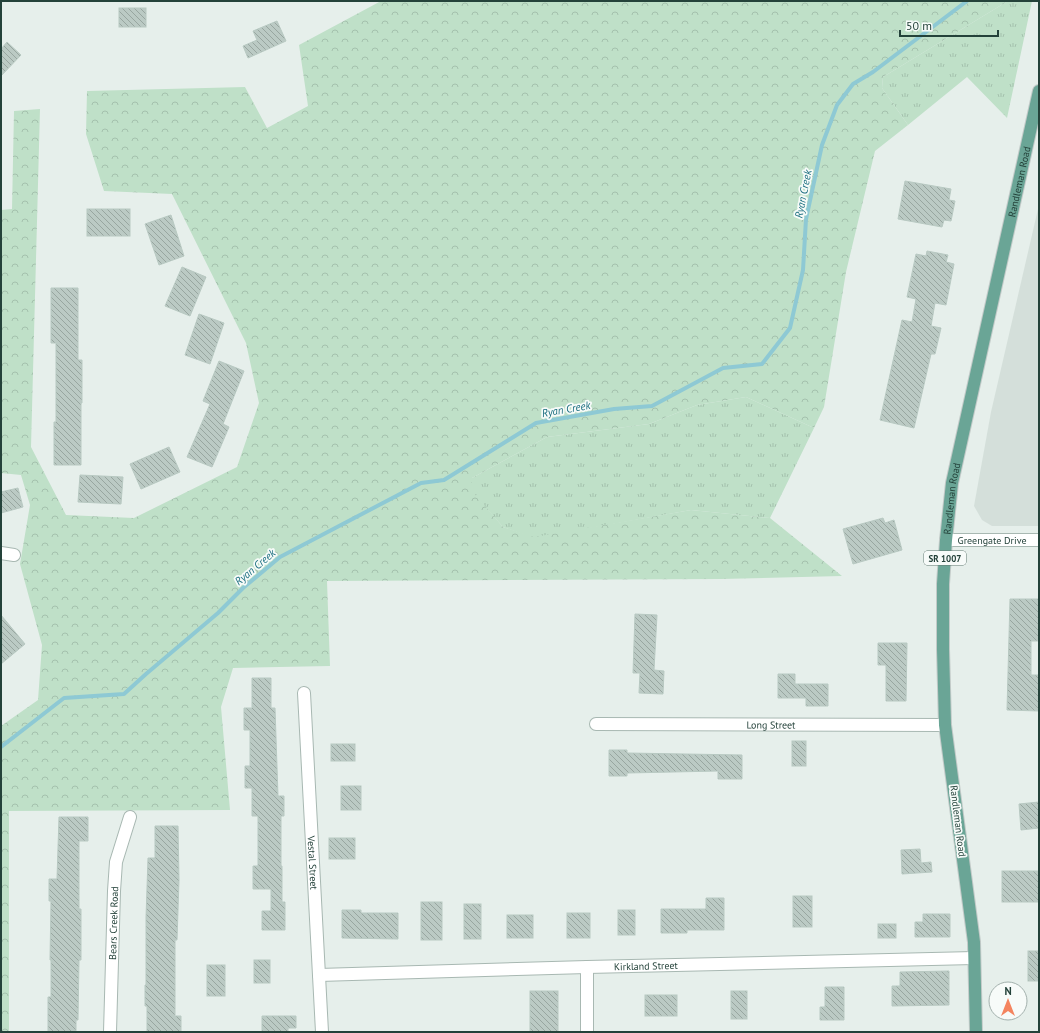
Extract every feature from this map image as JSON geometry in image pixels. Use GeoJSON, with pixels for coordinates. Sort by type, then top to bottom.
{"type":"FeatureCollection","features":[{"type":"Feature","properties":{"kind":"main road","name":"Randleman Road"},"geometry":{"type":"LineString","coordinates":[[976,1032],[974,942],[945,725],[943,584],[952,483],[1039,91]]}},
{"type":"Feature","properties":{"kind":"street","name":"Greengate Drive"},"geometry":{"type":"LineString","coordinates":[[946,540],[1039,540]]}},
{"type":"Feature","properties":{"kind":"street"},"geometry":{"type":"LineString","coordinates":[[1,553],[14,555]]}},
{"type":"Feature","properties":{"kind":"street","name":"Vestal Street"},"geometry":{"type":"LineString","coordinates":[[304,693],[322,1032]]}},
{"type":"Feature","properties":{"kind":"street","name":"Long Street"},"geometry":{"type":"LineString","coordinates":[[596,724],[945,725]]}},
{"type":"Feature","properties":{"kind":"street","name":"Bears Creek Road"},"geometry":{"type":"LineString","coordinates":[[110,1032],[116,862],[130,817]]}},
{"type":"Feature","properties":{"kind":"street","name":"Kirkland Street"},"geometry":{"type":"LineString","coordinates":[[319,975],[974,958]]}},
{"type":"Feature","properties":{"kind":"street"},"geometry":{"type":"LineString","coordinates":[[587,1032],[588,967]]}},
{"type":"Feature","properties":{"kind":"shaded area"},"geometry":{"type":"Polygon","coordinates":[[[1038,209],[1039,526],[992,526],[982,520],[974,506],[991,412],[1038,209]]]}},
{"type":"Feature","properties":{"kind":"green space"},"geometry":{"type":"Polygon","coordinates":[[[381,1],[1008,1],[883,77],[882,88],[908,125],[875,151],[846,272],[824,407],[814,428],[746,397],[697,405],[649,424],[547,437],[472,478],[472,491],[503,527],[534,537],[691,510],[770,518],[842,576],[721,579],[327,581],[330,666],[233,668],[221,707],[230,810],[9,811],[9,1032],[1,1032],[1,726],[38,700],[42,645],[20,564],[30,505],[21,475],[1,473],[1,210],[12,209],[14,111],[40,109],[31,447],[66,515],[134,518],[237,467],[259,403],[246,343],[172,194],[104,191],[86,134],[87,91],[245,87],[267,128],[308,106],[299,45],[381,1]]]}},
{"type":"Feature","properties":{"kind":"green space"},"geometry":{"type":"Polygon","coordinates":[[[1008,1],[1032,1],[1007,118],[967,77],[908,125],[882,88],[883,77],[1008,1]]]}},
{"type":"Feature","properties":{"kind":"green space"},"geometry":{"type":"Polygon","coordinates":[[[746,397],[814,428],[770,518],[691,510],[534,538],[503,527],[471,491],[472,478],[547,437],[649,424],[697,405],[746,397]]]}},
{"type":"Feature","properties":{"kind":"building"},"geometry":{"type":"Polygon","coordinates":[[[119,8],[146,8],[146,27],[119,27],[119,8]]]}},
{"type":"Feature","properties":{"kind":"building"},"geometry":{"type":"Polygon","coordinates":[[[277,21],[286,41],[248,58],[243,46],[257,40],[253,31],[277,21]]]}},
{"type":"Feature","properties":{"kind":"building"},"geometry":{"type":"Polygon","coordinates":[[[7,42],[21,55],[1,76],[1,49],[7,42]]]}},
{"type":"Feature","properties":{"kind":"building"},"geometry":{"type":"Polygon","coordinates":[[[905,181],[951,189],[949,200],[955,201],[951,221],[944,220],[942,227],[898,219],[905,181]]]}},
{"type":"Feature","properties":{"kind":"building"},"geometry":{"type":"Polygon","coordinates":[[[87,209],[130,209],[130,236],[87,236],[87,209]]]}},
{"type":"Feature","properties":{"kind":"building"},"geometry":{"type":"Polygon","coordinates":[[[171,215],[184,256],[159,265],[145,224],[171,215]]]}},
{"type":"Feature","properties":{"kind":"building"},"geometry":{"type":"Polygon","coordinates":[[[927,251],[948,255],[946,262],[954,264],[946,305],[935,303],[931,326],[941,328],[935,354],[931,354],[914,428],[880,420],[902,320],[912,322],[916,299],[907,297],[916,254],[926,256],[927,251]]]}},
{"type":"Feature","properties":{"kind":"building"},"geometry":{"type":"Polygon","coordinates":[[[182,267],[206,277],[190,316],[165,306],[182,267]]]}},
{"type":"Feature","properties":{"kind":"building"},"geometry":{"type":"Polygon","coordinates":[[[51,288],[78,288],[78,360],[82,360],[81,465],[54,465],[54,422],[56,422],[56,343],[51,343],[51,288]]]}},
{"type":"Feature","properties":{"kind":"building"},"geometry":{"type":"Polygon","coordinates":[[[199,314],[224,323],[210,364],[185,355],[199,314]]]}},
{"type":"Feature","properties":{"kind":"building"},"geometry":{"type":"Polygon","coordinates":[[[219,361],[244,371],[223,424],[229,427],[212,467],[187,457],[210,404],[203,401],[219,361]]]}},
{"type":"Feature","properties":{"kind":"building"},"geometry":{"type":"Polygon","coordinates":[[[169,447],[180,472],[141,489],[130,464],[169,447]]]}},
{"type":"Feature","properties":{"kind":"building"},"geometry":{"type":"Polygon","coordinates":[[[80,475],[123,477],[121,504],[78,502],[80,475]]]}},
{"type":"Feature","properties":{"kind":"building"},"geometry":{"type":"Polygon","coordinates":[[[18,488],[23,507],[1,513],[1,492],[18,488]]]}},
{"type":"Feature","properties":{"kind":"building"},"geometry":{"type":"Polygon","coordinates":[[[883,518],[885,523],[894,520],[902,550],[853,564],[843,529],[883,518]]]}},
{"type":"Feature","properties":{"kind":"building"},"geometry":{"type":"Polygon","coordinates":[[[1010,599],[1039,599],[1039,641],[1031,641],[1031,675],[1039,675],[1039,711],[1007,710],[1010,599]]]}},
{"type":"Feature","properties":{"kind":"building"},"geometry":{"type":"Polygon","coordinates":[[[635,614],[657,615],[654,670],[664,671],[663,694],[639,693],[640,673],[633,673],[635,614]]]}},
{"type":"Feature","properties":{"kind":"building"},"geometry":{"type":"Polygon","coordinates":[[[1,615],[25,644],[1,664],[1,615]]]}},
{"type":"Feature","properties":{"kind":"building"},"geometry":{"type":"Polygon","coordinates":[[[878,643],[907,643],[906,701],[886,701],[886,665],[878,665],[878,643]]]}},
{"type":"Feature","properties":{"kind":"building"},"geometry":{"type":"Polygon","coordinates":[[[778,674],[795,674],[795,684],[828,684],[828,706],[806,706],[806,698],[778,698],[778,674]]]}},
{"type":"Feature","properties":{"kind":"building"},"geometry":{"type":"Polygon","coordinates":[[[252,678],[271,678],[271,708],[275,708],[278,796],[284,796],[284,816],[281,816],[281,866],[282,902],[285,902],[285,930],[262,930],[262,911],[271,911],[271,889],[253,889],[253,866],[258,866],[258,816],[252,816],[252,788],[245,788],[245,766],[250,766],[250,730],[244,730],[244,708],[252,708],[252,678]]]}},
{"type":"Feature","properties":{"kind":"building"},"geometry":{"type":"Polygon","coordinates":[[[792,741],[806,741],[806,766],[792,766],[792,741]]]}},
{"type":"Feature","properties":{"kind":"building"},"geometry":{"type":"Polygon","coordinates":[[[331,744],[355,744],[355,761],[331,761],[331,744]]]}},
{"type":"Feature","properties":{"kind":"building"},"geometry":{"type":"Polygon","coordinates":[[[609,750],[627,750],[627,753],[742,755],[742,779],[718,779],[718,771],[627,773],[627,776],[609,776],[609,750]]]}},
{"type":"Feature","properties":{"kind":"building"},"geometry":{"type":"Polygon","coordinates":[[[341,786],[361,786],[361,810],[341,810],[341,786]]]}},
{"type":"Feature","properties":{"kind":"building"},"geometry":{"type":"Polygon","coordinates":[[[1039,802],[1039,828],[1021,830],[1019,804],[1039,802]]]}},
{"type":"Feature","properties":{"kind":"building"},"geometry":{"type":"Polygon","coordinates":[[[59,817],[88,817],[88,841],[79,841],[81,960],[79,960],[78,1020],[76,1020],[76,1032],[48,1032],[48,997],[51,997],[51,901],[49,901],[49,879],[57,879],[59,817]]]}},
{"type":"Feature","properties":{"kind":"building"},"geometry":{"type":"Polygon","coordinates":[[[155,826],[178,826],[179,880],[177,940],[175,940],[175,1016],[181,1016],[181,1032],[147,1032],[145,985],[148,858],[155,858],[155,826]]]}},
{"type":"Feature","properties":{"kind":"building"},"geometry":{"type":"Polygon","coordinates":[[[329,838],[355,838],[355,859],[329,859],[329,838]]]}},
{"type":"Feature","properties":{"kind":"building"},"geometry":{"type":"Polygon","coordinates":[[[920,849],[921,863],[931,862],[932,872],[902,874],[901,850],[920,849]]]}},
{"type":"Feature","properties":{"kind":"building"},"geometry":{"type":"Polygon","coordinates":[[[1002,871],[1039,871],[1039,902],[1002,902],[1002,871]]]}},
{"type":"Feature","properties":{"kind":"building"},"geometry":{"type":"Polygon","coordinates":[[[793,896],[812,896],[812,927],[793,927],[793,896]]]}},
{"type":"Feature","properties":{"kind":"building"},"geometry":{"type":"Polygon","coordinates":[[[706,898],[724,898],[724,930],[687,930],[687,933],[661,933],[661,909],[706,909],[706,898]]]}},
{"type":"Feature","properties":{"kind":"building"},"geometry":{"type":"Polygon","coordinates":[[[421,902],[442,902],[442,940],[421,940],[421,902]]]}},
{"type":"Feature","properties":{"kind":"building"},"geometry":{"type":"Polygon","coordinates":[[[464,904],[481,904],[481,939],[464,939],[464,904]]]}},
{"type":"Feature","properties":{"kind":"building"},"geometry":{"type":"Polygon","coordinates":[[[342,910],[361,910],[361,913],[398,913],[398,939],[342,938],[342,910]]]}},
{"type":"Feature","properties":{"kind":"building"},"geometry":{"type":"Polygon","coordinates":[[[618,910],[635,910],[635,935],[618,935],[618,910]]]}},
{"type":"Feature","properties":{"kind":"building"},"geometry":{"type":"Polygon","coordinates":[[[567,913],[590,913],[590,938],[567,938],[567,913]]]}},
{"type":"Feature","properties":{"kind":"building"},"geometry":{"type":"Polygon","coordinates":[[[923,914],[950,914],[950,937],[915,937],[915,922],[923,922],[923,914]]]}},
{"type":"Feature","properties":{"kind":"building"},"geometry":{"type":"Polygon","coordinates":[[[507,915],[533,915],[533,938],[507,938],[507,915]]]}},
{"type":"Feature","properties":{"kind":"building"},"geometry":{"type":"Polygon","coordinates":[[[878,924],[896,924],[896,938],[878,938],[878,924]]]}},
{"type":"Feature","properties":{"kind":"building"},"geometry":{"type":"Polygon","coordinates":[[[1028,951],[1039,951],[1039,981],[1028,981],[1028,951]]]}},
{"type":"Feature","properties":{"kind":"building"},"geometry":{"type":"Polygon","coordinates":[[[254,960],[270,960],[270,983],[254,983],[254,960]]]}},
{"type":"Feature","properties":{"kind":"building"},"geometry":{"type":"Polygon","coordinates":[[[207,965],[225,965],[225,996],[207,996],[207,965]]]}},
{"type":"Feature","properties":{"kind":"building"},"geometry":{"type":"Polygon","coordinates":[[[949,971],[949,1005],[892,1006],[892,986],[900,986],[900,972],[949,971]]]}},
{"type":"Feature","properties":{"kind":"building"},"geometry":{"type":"Polygon","coordinates":[[[825,987],[844,987],[844,1020],[820,1020],[820,1007],[825,1007],[825,987]]]}},
{"type":"Feature","properties":{"kind":"building"},"geometry":{"type":"Polygon","coordinates":[[[530,991],[558,991],[558,1032],[530,1032],[530,991]]]}},
{"type":"Feature","properties":{"kind":"building"},"geometry":{"type":"Polygon","coordinates":[[[731,991],[747,991],[747,1019],[731,1019],[731,991]]]}},
{"type":"Feature","properties":{"kind":"building"},"geometry":{"type":"Polygon","coordinates":[[[645,995],[677,995],[677,1016],[645,1016],[645,995]]]}},
{"type":"Feature","properties":{"kind":"building"},"geometry":{"type":"Polygon","coordinates":[[[262,1016],[296,1016],[296,1028],[288,1028],[288,1032],[262,1032],[262,1016]]]}},
{"type":"Feature","properties":{"kind":"waterway","name":"Ryan Creek"},"geometry":{"type":"LineString","coordinates":[[1,747],[64,698],[124,694],[280,557],[421,483],[444,480],[536,423],[614,409],[652,406],[723,368],[762,364],[790,328],[803,270],[806,219],[822,145],[837,105],[853,84],[873,72],[967,1]]}}]}
